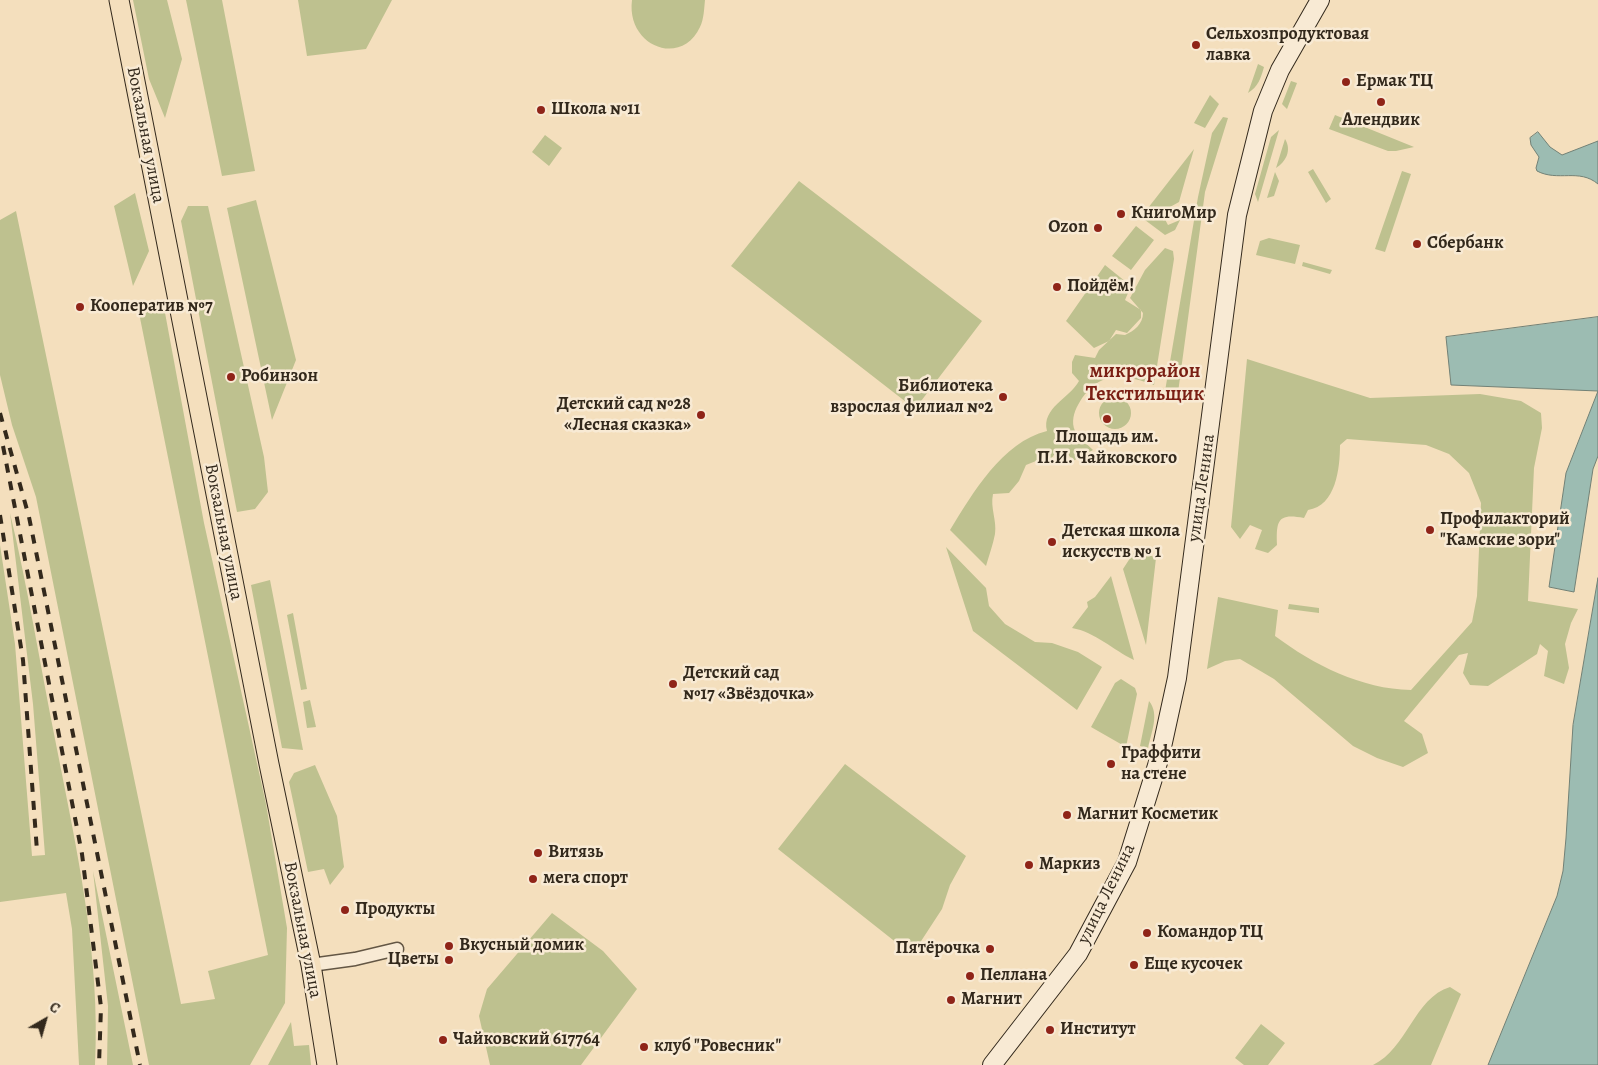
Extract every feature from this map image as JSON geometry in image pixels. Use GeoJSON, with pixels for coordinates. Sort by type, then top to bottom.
{"type":"FeatureCollection","features":[{"type":"Feature","properties":{"kind":"main road","name":"Вокзальная улица"},"geometry":{"type":"LineString","coordinates":[[119,0],[310,965],[326,1065]]}},
{"type":"Feature","properties":{"kind":"street","name":"улица Ленина"},"geometry":{"type":"LineString","coordinates":[[992,1065],[1078,954],[1127,862],[1150,792],[1170,715],[1177,678],[1237,215],[1263,112],[1280,70],[1320,0]]}},
{"type":"Feature","properties":{"kind":"street"},"geometry":{"type":"LineString","coordinates":[[310,965],[356,959],[397,949]]}},
{"type":"Feature","properties":{"kind":"green space"},"geometry":{"type":"Polygon","coordinates":[[[133,0],[167,0],[182,59],[165,118],[149,79],[133,0]]]}},
{"type":"Feature","properties":{"kind":"green space"},"geometry":{"type":"Polygon","coordinates":[[[186,0],[222,0],[255,171],[222,176],[186,0]]]}},
{"type":"Feature","properties":{"kind":"green space"},"geometry":{"type":"Polygon","coordinates":[[[298,0],[392,0],[366,49],[307,56],[298,0]]]}},
{"type":"Feature","properties":{"kind":"green space"},"geometry":{"type":"Polygon","coordinates":[[[632,0],[705,0],[704,14],[700,27],[691,39],[681,47],[669,49],[657,46],[646,40],[637,29],[632,16],[632,0]]]}},
{"type":"Feature","properties":{"kind":"green space"},"geometry":{"type":"Polygon","coordinates":[[[1258,64],[1264,67],[1262,75],[1257,85],[1248,93],[1258,64]]]}},
{"type":"Feature","properties":{"kind":"green space"},"geometry":{"type":"Polygon","coordinates":[[[1291,81],[1297,83],[1287,109],[1282,104],[1291,81]]]}},
{"type":"Feature","properties":{"kind":"green space"},"geometry":{"type":"Polygon","coordinates":[[[1210,95],[1219,104],[1205,128],[1194,123],[1210,95]]]}},
{"type":"Feature","properties":{"kind":"green space"},"geometry":{"type":"Polygon","coordinates":[[[1335,115],[1414,147],[1388,151],[1329,129],[1335,115]]]}},
{"type":"Feature","properties":{"kind":"green space"},"geometry":{"type":"Polygon","coordinates":[[[1223,117],[1228,118],[1205,192],[1177,400],[1164,397],[1198,197],[1212,133],[1223,117]]]}},
{"type":"Feature","properties":{"kind":"green space"},"geometry":{"type":"Polygon","coordinates":[[[1279,130],[1258,202],[1255,194],[1271,137],[1279,130]]]}},
{"type":"Feature","properties":{"kind":"green space"},"geometry":{"type":"Polygon","coordinates":[[[545,135],[562,148],[549,166],[532,152],[545,135]]]}},
{"type":"Feature","properties":{"kind":"green space"},"geometry":{"type":"Polygon","coordinates":[[[1285,139],[1288,147],[1287,155],[1276,168],[1285,139]]]}},
{"type":"Feature","properties":{"kind":"green space"},"geometry":{"type":"Polygon","coordinates":[[[1194,149],[1179,202],[1161,212],[1168,225],[1180,220],[1175,230],[1165,235],[1141,217],[1194,149]]]}},
{"type":"Feature","properties":{"kind":"green space"},"geometry":{"type":"Polygon","coordinates":[[[1313,169],[1331,199],[1326,203],[1308,172],[1313,169]]]}},
{"type":"Feature","properties":{"kind":"green space"},"geometry":{"type":"Polygon","coordinates":[[[1402,171],[1411,174],[1385,252],[1375,249],[1402,171]]]}},
{"type":"Feature","properties":{"kind":"green space"},"geometry":{"type":"Polygon","coordinates":[[[1275,172],[1279,181],[1274,196],[1267,198],[1275,172]]]}},
{"type":"Feature","properties":{"kind":"green space"},"geometry":{"type":"Polygon","coordinates":[[[799,181],[982,321],[915,409],[731,266],[799,181]]]}},
{"type":"Feature","properties":{"kind":"green space"},"geometry":{"type":"Polygon","coordinates":[[[135,193],[149,251],[133,286],[114,206],[135,193]]]}},
{"type":"Feature","properties":{"kind":"green space"},"geometry":{"type":"Polygon","coordinates":[[[256,200],[296,360],[272,420],[227,208],[256,200]]]}},
{"type":"Feature","properties":{"kind":"green space"},"geometry":{"type":"Polygon","coordinates":[[[188,206],[208,206],[264,457],[268,492],[255,509],[237,512],[181,221],[188,206]]]}},
{"type":"Feature","properties":{"kind":"green space"},"geometry":{"type":"Polygon","coordinates":[[[16,211],[181,1004],[215,999],[208,971],[268,955],[138,308],[163,302],[204,523],[266,804],[287,928],[285,1003],[250,1065],[149,1065],[36,497],[12,425],[0,375],[0,220],[16,211]]]}},
{"type":"Feature","properties":{"kind":"green space"},"geometry":{"type":"Polygon","coordinates":[[[1136,226],[1154,240],[1131,270],[1112,256],[1136,226]]]}},
{"type":"Feature","properties":{"kind":"green space"},"geometry":{"type":"Polygon","coordinates":[[[1269,238],[1300,245],[1295,264],[1256,255],[1260,241],[1269,238]]]}},
{"type":"Feature","properties":{"kind":"green space"},"geometry":{"type":"Polygon","coordinates":[[[1165,248],[1173,251],[1174,259],[1154,385],[1131,378],[1111,378],[1093,386],[1085,394],[1075,411],[1073,424],[1076,433],[1093,450],[1073,461],[1065,450],[1058,449],[1051,459],[1046,457],[1026,465],[1019,481],[1009,493],[993,494],[995,534],[986,566],[950,530],[979,485],[1003,457],[1031,437],[1047,431],[1046,423],[1048,416],[1079,381],[1072,373],[1072,362],[1075,355],[1095,358],[1099,350],[1116,334],[1125,335],[1140,324],[1143,313],[1130,298],[1145,270],[1165,248]]]}},
{"type":"Feature","properties":{"kind":"green space"},"geometry":{"type":"Polygon","coordinates":[[[1303,262],[1332,270],[1330,274],[1302,266],[1303,262]]]}},
{"type":"Feature","properties":{"kind":"green space"},"geometry":{"type":"Polygon","coordinates":[[[1105,265],[1131,286],[1125,300],[1141,310],[1141,318],[1127,333],[1116,330],[1109,341],[1094,348],[1066,321],[1105,265]]]}},
{"type":"Feature","properties":{"kind":"green space"},"geometry":{"type":"Polygon","coordinates":[[[1247,359],[1370,398],[1480,394],[1521,401],[1541,413],[1542,428],[1534,468],[1528,601],[1578,609],[1571,623],[1565,644],[1569,668],[1564,684],[1544,676],[1548,651],[1540,644],[1537,654],[1488,686],[1470,685],[1463,673],[1468,653],[1459,655],[1404,721],[1422,734],[1428,753],[1403,767],[1377,758],[1353,746],[1274,679],[1240,659],[1225,661],[1207,669],[1218,597],[1278,610],[1275,636],[1322,666],[1339,674],[1374,685],[1392,689],[1411,690],[1472,622],[1477,596],[1481,503],[1469,473],[1449,454],[1426,445],[1347,439],[1340,445],[1337,475],[1330,494],[1325,501],[1317,507],[1308,510],[1304,518],[1289,517],[1280,520],[1277,530],[1277,545],[1268,553],[1255,549],[1262,530],[1250,525],[1240,539],[1231,527],[1247,359]]]}},
{"type":"Feature","properties":{"kind":"green space"},"geometry":{"type":"Polygon","coordinates":[[[1115,397],[1121,398],[1126,402],[1130,407],[1130,419],[1126,424],[1121,428],[1115,429],[1109,428],[1104,424],[1100,419],[1099,413],[1100,407],[1104,402],[1109,398],[1115,397]]]}},
{"type":"Feature","properties":{"kind":"green space"},"geometry":{"type":"Polygon","coordinates":[[[10,513],[71,820],[85,901],[94,983],[95,1065],[79,1065],[72,929],[66,893],[0,902],[0,545],[15,644],[32,856],[45,855],[33,704],[10,513]]]}},
{"type":"Feature","properties":{"kind":"green space"},"geometry":{"type":"Polygon","coordinates":[[[946,547],[986,588],[989,606],[1005,624],[1035,642],[1052,643],[1078,652],[1102,667],[1077,710],[973,631],[946,547]]]}},
{"type":"Feature","properties":{"kind":"green space"},"geometry":{"type":"Polygon","coordinates":[[[1136,549],[1156,558],[1146,645],[1123,569],[1136,549]]]}},
{"type":"Feature","properties":{"kind":"green space"},"geometry":{"type":"Polygon","coordinates":[[[1111,576],[1134,660],[1096,637],[1072,628],[1088,607],[1087,602],[1095,597],[1111,576]]]}},
{"type":"Feature","properties":{"kind":"green space"},"geometry":{"type":"Polygon","coordinates":[[[270,580],[303,750],[282,748],[251,585],[270,580]]]}},
{"type":"Feature","properties":{"kind":"green space"},"geometry":{"type":"Polygon","coordinates":[[[1289,604],[1319,608],[1319,613],[1288,609],[1289,604]]]}},
{"type":"Feature","properties":{"kind":"green space"},"geometry":{"type":"Polygon","coordinates":[[[293,613],[307,689],[301,690],[287,615],[293,613]]]}},
{"type":"Feature","properties":{"kind":"green space"},"geometry":{"type":"Polygon","coordinates":[[[1121,679],[1135,688],[1137,694],[1126,747],[1091,727],[1115,683],[1121,679]]]}},
{"type":"Feature","properties":{"kind":"green space"},"geometry":{"type":"Polygon","coordinates":[[[310,700],[316,727],[307,728],[303,702],[310,700]]]}},
{"type":"Feature","properties":{"kind":"green space"},"geometry":{"type":"Polygon","coordinates":[[[1149,701],[1154,712],[1154,718],[1148,748],[1140,746],[1149,701]]]}},
{"type":"Feature","properties":{"kind":"green space"},"geometry":{"type":"Polygon","coordinates":[[[845,764],[966,856],[950,885],[942,909],[912,955],[778,849],[845,764]]]}},
{"type":"Feature","properties":{"kind":"green space"},"geometry":{"type":"Polygon","coordinates":[[[315,765],[337,816],[344,867],[330,885],[324,869],[308,872],[289,782],[294,773],[315,765]]]}},
{"type":"Feature","properties":{"kind":"green space"},"geometry":{"type":"Polygon","coordinates":[[[93,871],[133,1065],[107,1065],[108,1006],[93,871]]]}},
{"type":"Feature","properties":{"kind":"green space"},"geometry":{"type":"Polygon","coordinates":[[[552,913],[603,951],[637,989],[581,1065],[490,1065],[479,1016],[487,989],[552,913]]]}},
{"type":"Feature","properties":{"kind":"green space"},"geometry":{"type":"Polygon","coordinates":[[[1450,987],[1461,994],[1431,1065],[1373,1065],[1385,1058],[1394,1048],[1428,1002],[1438,993],[1450,987]]]}},
{"type":"Feature","properties":{"kind":"green space"},"geometry":{"type":"Polygon","coordinates":[[[291,1022],[294,1046],[309,1045],[311,1065],[268,1065],[291,1022]]]}},
{"type":"Feature","properties":{"kind":"green space"},"geometry":{"type":"Polygon","coordinates":[[[1261,1024],[1285,1043],[1268,1065],[1244,1065],[1235,1058],[1261,1024]]]}},
{"type":"Feature","properties":{"kind":"water"},"geometry":{"type":"Polygon","coordinates":[[[1538,132],[1550,147],[1562,155],[1598,141],[1598,184],[1591,179],[1583,177],[1545,174],[1537,171],[1539,157],[1531,145],[1530,138],[1538,132]]]}},
{"type":"Feature","properties":{"kind":"water"},"geometry":{"type":"Polygon","coordinates":[[[1598,317],[1598,391],[1451,385],[1446,337],[1598,317]]]}},
{"type":"Feature","properties":{"kind":"water"},"geometry":{"type":"Polygon","coordinates":[[[1598,391],[1598,456],[1593,469],[1574,592],[1549,587],[1566,473],[1598,391]]]}},
{"type":"Feature","properties":{"kind":"water"},"geometry":{"type":"Polygon","coordinates":[[[1598,578],[1598,1065],[1488,1065],[1557,896],[1563,871],[1573,725],[1598,578]]]}},
{"type":"Feature","properties":{"kind":"railway"},"geometry":{"type":"LineString","coordinates":[[0,413],[29,517],[140,1065]]}},
{"type":"Feature","properties":{"kind":"railway"},"geometry":{"type":"LineString","coordinates":[[3,446],[82,854],[101,1007],[99,1065]]}},
{"type":"Feature","properties":{"kind":"railway"},"geometry":{"type":"LineString","coordinates":[[0,515],[23,660],[37,851]]}},
{"type":"Feature","properties":{"kind":"place","name":"Сельхозпродуктовая лавка"},"geometry":{"type":"Point","coordinates":[1196,45]}},
{"type":"Feature","properties":{"kind":"place","name":"Ермак ТЦ"},"geometry":{"type":"Point","coordinates":[1346,82]}},
{"type":"Feature","properties":{"kind":"place","name":"Алендвик"},"geometry":{"type":"Point","coordinates":[1381,102]}},
{"type":"Feature","properties":{"kind":"place","name":"Школа №11"},"geometry":{"type":"Point","coordinates":[541,110]}},
{"type":"Feature","properties":{"kind":"place","name":"КнигоМир"},"geometry":{"type":"Point","coordinates":[1121,214]}},
{"type":"Feature","properties":{"kind":"place","name":"Ozon"},"geometry":{"type":"Point","coordinates":[1098,228]}},
{"type":"Feature","properties":{"kind":"place","name":"Сбербанк"},"geometry":{"type":"Point","coordinates":[1417,244]}},
{"type":"Feature","properties":{"kind":"place","name":"Пойдём!"},"geometry":{"type":"Point","coordinates":[1057,287]}},
{"type":"Feature","properties":{"kind":"place","name":"Кооператив №7"},"geometry":{"type":"Point","coordinates":[80,307]}},
{"type":"Feature","properties":{"kind":"place","name":"Робинзон"},"geometry":{"type":"Point","coordinates":[231,377]}},
{"type":"Feature","properties":{"kind":"place","name":"Библиотека взрослая филиал №2"},"geometry":{"type":"Point","coordinates":[1003,397]}},
{"type":"Feature","properties":{"kind":"place","name":"Детский сад №28 «Лесная сказка»"},"geometry":{"type":"Point","coordinates":[701,415]}},
{"type":"Feature","properties":{"kind":"place","name":"Площадь им. П.И. Чайковского"},"geometry":{"type":"Point","coordinates":[1107,419]}},
{"type":"Feature","properties":{"kind":"place","name":"Профилакторий \"Камские зори\""},"geometry":{"type":"Point","coordinates":[1430,530]}},
{"type":"Feature","properties":{"kind":"place","name":"Детская школа искусств № 1"},"geometry":{"type":"Point","coordinates":[1052,542]}},
{"type":"Feature","properties":{"kind":"place","name":"Детский сад №17 «Звёздочка»"},"geometry":{"type":"Point","coordinates":[673,684]}},
{"type":"Feature","properties":{"kind":"place","name":"Граффити на стене"},"geometry":{"type":"Point","coordinates":[1111,764]}},
{"type":"Feature","properties":{"kind":"place","name":"Магнит Косметик"},"geometry":{"type":"Point","coordinates":[1067,815]}},
{"type":"Feature","properties":{"kind":"place","name":"Витязь"},"geometry":{"type":"Point","coordinates":[538,853]}},
{"type":"Feature","properties":{"kind":"place","name":"Маркиз"},"geometry":{"type":"Point","coordinates":[1029,865]}},
{"type":"Feature","properties":{"kind":"place","name":"мега спорт"},"geometry":{"type":"Point","coordinates":[533,879]}},
{"type":"Feature","properties":{"kind":"place","name":"Продукты"},"geometry":{"type":"Point","coordinates":[345,910]}},
{"type":"Feature","properties":{"kind":"place","name":"Командор ТЦ"},"geometry":{"type":"Point","coordinates":[1147,933]}},
{"type":"Feature","properties":{"kind":"place","name":"Вкусный домик"},"geometry":{"type":"Point","coordinates":[449,946]}},
{"type":"Feature","properties":{"kind":"place","name":"Пятёрочка"},"geometry":{"type":"Point","coordinates":[990,949]}},
{"type":"Feature","properties":{"kind":"place","name":"Цветы"},"geometry":{"type":"Point","coordinates":[449,960]}},
{"type":"Feature","properties":{"kind":"place","name":"Еще кусочек"},"geometry":{"type":"Point","coordinates":[1134,965]}},
{"type":"Feature","properties":{"kind":"place","name":"Пеллана"},"geometry":{"type":"Point","coordinates":[970,976]}},
{"type":"Feature","properties":{"kind":"place","name":"Магнит"},"geometry":{"type":"Point","coordinates":[951,1000]}},
{"type":"Feature","properties":{"kind":"place","name":"Институт"},"geometry":{"type":"Point","coordinates":[1050,1030]}},
{"type":"Feature","properties":{"kind":"place","name":"Чайковский 617764"},"geometry":{"type":"Point","coordinates":[443,1040]}},
{"type":"Feature","properties":{"kind":"place","name":"клуб \"Ровесник\""},"geometry":{"type":"Point","coordinates":[644,1047]}},
{"type":"Feature","properties":{"kind":"district","name":"микрорайон Текстильщик"},"geometry":{"type":"Point","coordinates":[1145,384]}}]}
